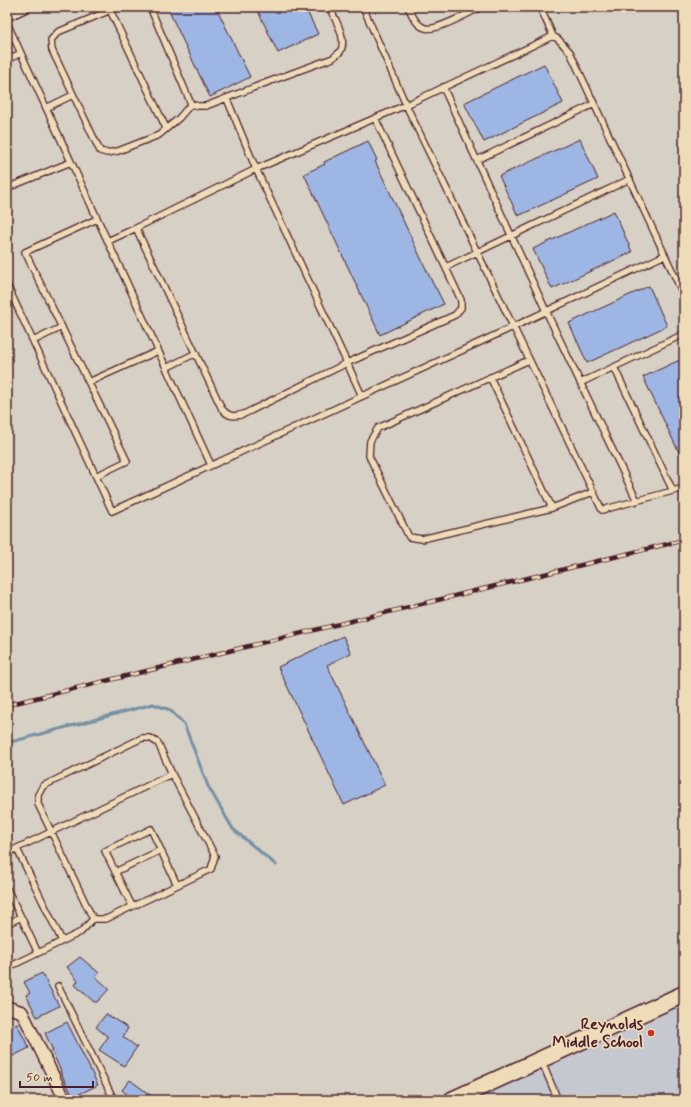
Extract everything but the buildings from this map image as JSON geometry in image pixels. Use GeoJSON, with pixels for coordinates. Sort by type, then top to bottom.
{"type":"FeatureCollection","features":[{"type":"Feature","properties":{"kind":"street"},"geometry":{"type":"LineString","coordinates":[[7,15],[24,7]]}},
{"type":"Feature","properties":{"kind":"street"},"geometry":{"type":"LineString","coordinates":[[452,1100],[684,994]]}},
{"type":"Feature","properties":{"kind":"street"},"geometry":{"type":"LineString","coordinates":[[7,1007],[22,1012],[65,1100]]}},
{"type":"Feature","properties":{"kind":"lane"},"geometry":{"type":"LineString","coordinates":[[118,7],[58,32],[52,40],[52,50],[100,151],[118,151],[159,135],[179,118],[191,104]]}},
{"type":"Feature","properties":{"kind":"lane"},"geometry":{"type":"LineString","coordinates":[[150,7],[191,104]]}},
{"type":"Feature","properties":{"kind":"lane"},"geometry":{"type":"LineString","coordinates":[[191,104],[206,106],[333,58],[340,52],[343,44],[341,32],[329,7]]}},
{"type":"Feature","properties":{"kind":"lane"},"geometry":{"type":"LineString","coordinates":[[363,7],[406,105],[602,510],[684,488]]}},
{"type":"Feature","properties":{"kind":"lane"},"geometry":{"type":"LineString","coordinates":[[408,7],[412,16],[419,25],[427,29],[436,28],[481,7]]}},
{"type":"Feature","properties":{"kind":"lane"},"geometry":{"type":"LineString","coordinates":[[540,7],[553,36],[558,39],[570,52],[684,296]]}},
{"type":"Feature","properties":{"kind":"lane"},"geometry":{"type":"LineString","coordinates":[[110,10],[166,128]]}},
{"type":"Feature","properties":{"kind":"lane"},"geometry":{"type":"LineString","coordinates":[[7,23],[211,466]]}},
{"type":"Feature","properties":{"kind":"lane"},"geometry":{"type":"LineString","coordinates":[[108,242],[256,169],[406,105],[553,36]]}},
{"type":"Feature","properties":{"kind":"lane"},"geometry":{"type":"LineString","coordinates":[[7,60],[21,53]]}},
{"type":"Feature","properties":{"kind":"lane"},"geometry":{"type":"LineString","coordinates":[[444,87],[546,311],[637,501]]}},
{"type":"Feature","properties":{"kind":"lane"},"geometry":{"type":"LineString","coordinates":[[46,108],[73,95]]}},
{"type":"Feature","properties":{"kind":"lane"},"geometry":{"type":"LineString","coordinates":[[227,99],[256,169],[362,396]]}},
{"type":"Feature","properties":{"kind":"lane"},"geometry":{"type":"LineString","coordinates":[[478,160],[594,104]]}},
{"type":"Feature","properties":{"kind":"lane"},"geometry":{"type":"LineString","coordinates":[[136,228],[222,409],[228,416],[235,417],[244,414],[347,363],[455,315],[461,308],[461,300],[375,118]]}},
{"type":"Feature","properties":{"kind":"lane"},"geometry":{"type":"LineString","coordinates":[[7,188],[71,162]]}},
{"type":"Feature","properties":{"kind":"lane"},"geometry":{"type":"LineString","coordinates":[[446,267],[630,179]]}},
{"type":"Feature","properties":{"kind":"lane"},"geometry":{"type":"LineString","coordinates":[[96,476],[127,461],[25,252],[97,219]]}},
{"type":"Feature","properties":{"kind":"lane"},"geometry":{"type":"LineString","coordinates":[[7,285],[112,511],[513,327],[665,255]]}},
{"type":"Feature","properties":{"kind":"lane"},"geometry":{"type":"LineString","coordinates":[[33,341],[62,327]]}},
{"type":"Feature","properties":{"kind":"lane"},"geometry":{"type":"LineString","coordinates":[[580,383],[684,334]]}},
{"type":"Feature","properties":{"kind":"lane"},"geometry":{"type":"LineString","coordinates":[[89,382],[158,350]]}},
{"type":"Feature","properties":{"kind":"lane"},"geometry":{"type":"LineString","coordinates":[[166,368],[196,353]]}},
{"type":"Feature","properties":{"kind":"lane"},"geometry":{"type":"LineString","coordinates":[[529,360],[378,428],[370,442],[369,456],[409,537],[422,539],[552,508],[593,492]]}},
{"type":"Feature","properties":{"kind":"lane"},"geometry":{"type":"LineString","coordinates":[[614,367],[673,491]]}},
{"type":"Feature","properties":{"kind":"lane"},"geometry":{"type":"LineString","coordinates":[[490,377],[552,508]]}},
{"type":"Feature","properties":{"kind":"lane"},"geometry":{"type":"LineString","coordinates":[[7,968],[81,932],[93,919],[106,919],[210,868],[215,856],[172,774],[158,743],[150,738],[142,738],[128,744],[43,786],[38,795],[38,804],[50,833],[93,919]]}},
{"type":"Feature","properties":{"kind":"lane"},"geometry":{"type":"LineString","coordinates":[[7,853],[172,774]]}},
{"type":"Feature","properties":{"kind":"lane"},"geometry":{"type":"LineString","coordinates":[[132,906],[105,851],[144,832],[151,829],[178,885]]}},
{"type":"Feature","properties":{"kind":"lane"},"geometry":{"type":"LineString","coordinates":[[17,849],[62,941]]}},
{"type":"Feature","properties":{"kind":"lane"},"geometry":{"type":"LineString","coordinates":[[115,872],[161,850]]}},
{"type":"Feature","properties":{"kind":"lane"},"geometry":{"type":"LineString","coordinates":[[7,889],[38,952]]}},
{"type":"Feature","properties":{"kind":"lane"},"geometry":{"type":"LineString","coordinates":[[7,924],[21,917]]}},
{"type":"Feature","properties":{"kind":"lane"},"geometry":{"type":"LineString","coordinates":[[58,986],[114,1100]]}},
{"type":"Feature","properties":{"kind":"lane"},"geometry":{"type":"LineString","coordinates":[[540,1060],[558,1100]]}},
{"type":"Feature","properties":{"kind":"shaded area","name":"Reynolds Middle School"},"geometry":{"type":"Polygon","coordinates":[[[684,1003],[684,1100],[468,1100],[684,1003]]]}},
{"type":"Feature","properties":{"kind":"waterway"},"geometry":{"type":"LineString","coordinates":[[7,743],[153,704],[170,710],[184,724],[208,786],[233,829],[276,865]]}},
{"type":"Feature","properties":{"kind":"railway"},"geometry":{"type":"LineString","coordinates":[[7,705],[684,540]]}},
{"type":"Feature","properties":{"kind":"place","name":"Reynolds Middle School"},"geometry":{"type":"Point","coordinates":[651,1033]}}]}
